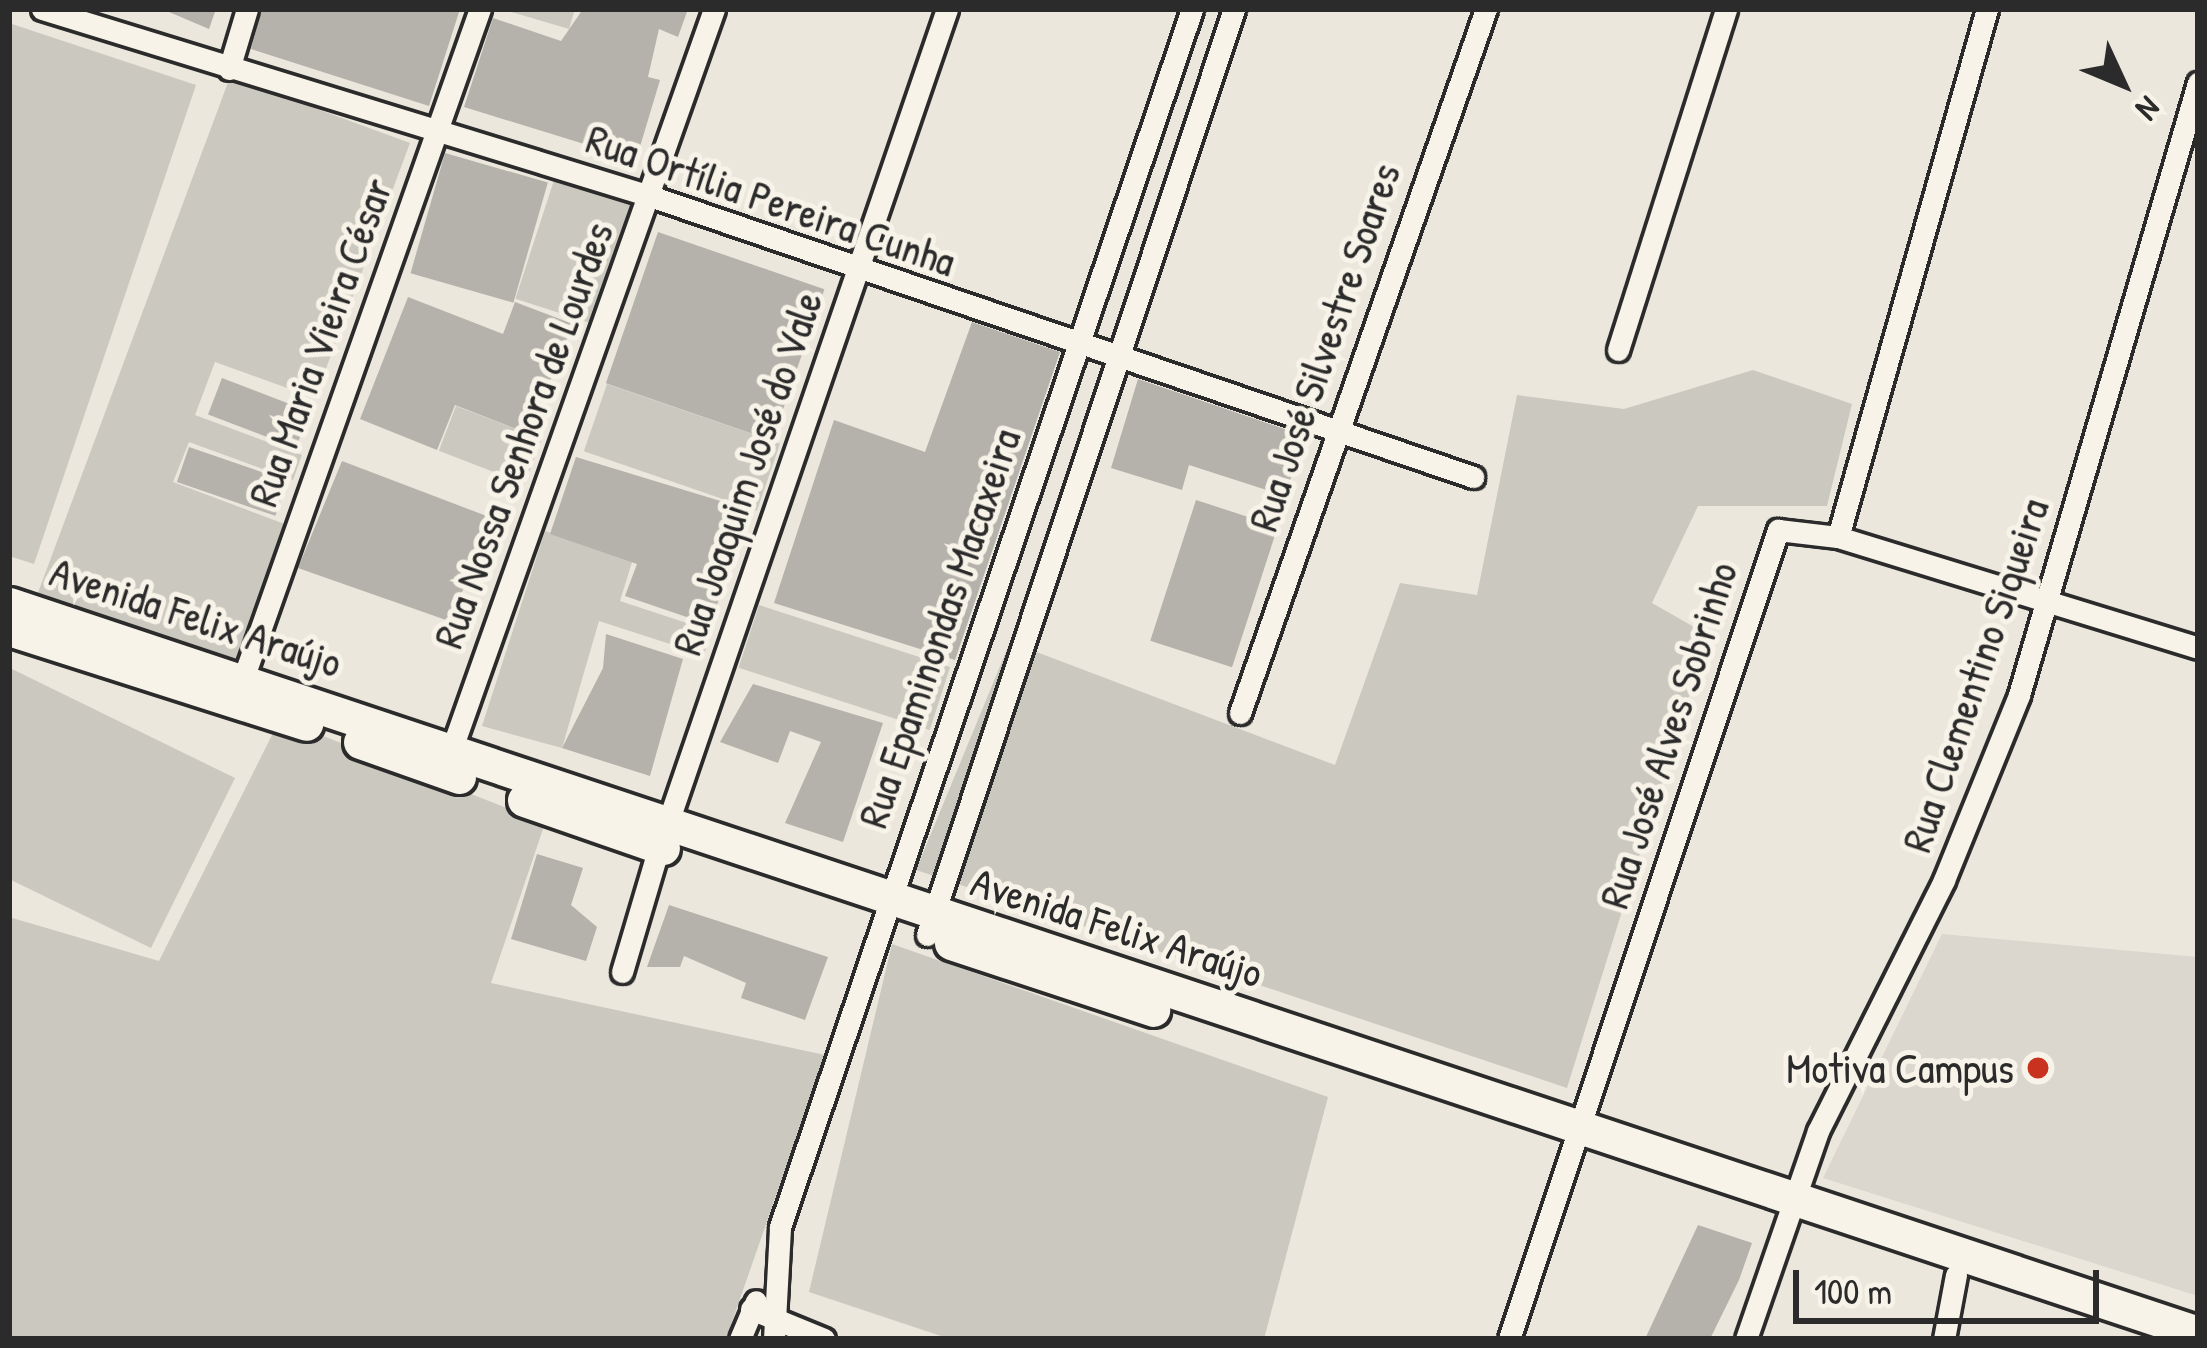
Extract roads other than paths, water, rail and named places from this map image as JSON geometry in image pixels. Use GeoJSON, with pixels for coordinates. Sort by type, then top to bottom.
{"type":"FeatureCollection","features":[{"type":"Feature","properties":{"kind":"main road","name":"Avenida Felix Araújo"},"geometry":{"type":"LineString","coordinates":[[9,604],[239,690],[663,836],[1790,1209],[2198,1333]]}},
{"type":"Feature","properties":{"kind":"main road","name":"Avenida Felix Araújo"},"geometry":{"type":"LineString","coordinates":[[9,629],[451,751],[663,836]]}},
{"type":"Feature","properties":{"kind":"main road","name":"Avenida Felix Araújo"},"geometry":{"type":"LineString","coordinates":[[1790,1209],[1956,1275],[2151,1339]]}},
{"type":"Feature","properties":{"kind":"street","name":"Rua Ortília Pereira Cunha"},"geometry":{"type":"LineString","coordinates":[[42,9],[436,134],[650,196],[1113,358],[1473,476]]}},
{"type":"Feature","properties":{"kind":"street"},"geometry":{"type":"LineString","coordinates":[[229,69],[247,9]]}},
{"type":"Feature","properties":{"kind":"street","name":"Rua Maria Vieira César"},"geometry":{"type":"LineString","coordinates":[[239,690],[480,9]]}},
{"type":"Feature","properties":{"kind":"street","name":"Rua Nossa Senhora de Lourdes"},"geometry":{"type":"LineString","coordinates":[[451,751],[714,9]]}},
{"type":"Feature","properties":{"kind":"street","name":"Rua Joaquim José do Vale"},"geometry":{"type":"LineString","coordinates":[[622,972],[663,836],[947,9]]}},
{"type":"Feature","properties":{"kind":"street","name":"Rua Epaminondas Macaxeira"},"geometry":{"type":"LineString","coordinates":[[740,1339],[771,1276],[884,909],[1192,9]]}},
{"type":"Feature","properties":{"kind":"street","name":"Rua Epaminondas Macaxeira"},"geometry":{"type":"LineString","coordinates":[[930,924],[1113,358],[1234,9]]}},
{"type":"Feature","properties":{"kind":"street","name":"Rua José Silvestre Soares"},"geometry":{"type":"LineString","coordinates":[[1240,713],[1333,430],[1486,9]]}},
{"type":"Feature","properties":{"kind":"street"},"geometry":{"type":"LineString","coordinates":[[1618,350],[1726,9]]}},
{"type":"Feature","properties":{"kind":"street"},"geometry":{"type":"LineString","coordinates":[[1838,537],[1987,9]]}},
{"type":"Feature","properties":{"kind":"street","name":"Rua Clementino Siqueira"},"geometry":{"type":"LineString","coordinates":[[1746,1339],[1790,1209],[1944,880],[2048,605],[2198,83]]}},
{"type":"Feature","properties":{"kind":"street","name":"Rua José Alves Sobrinho"},"geometry":{"type":"LineString","coordinates":[[1509,1339],[1772,537],[1788,526],[1838,537],[2198,648]]}},
{"type":"Feature","properties":{"kind":"street"},"geometry":{"type":"LineString","coordinates":[[1944,1339],[1956,1275]]}},
{"type":"Feature","properties":{"kind":"street","name":"Rua Epaminondas Macaxeira"},"geometry":{"type":"LineString","coordinates":[[771,1276],[777,1331]]}},
{"type":"Feature","properties":{"kind":"street"},"geometry":{"type":"LineString","coordinates":[[751,1310],[777,1331],[824,1339]]}},
{"type":"Feature","properties":{"kind":"place","name":"Motiva Campus"},"geometry":{"type":"Point","coordinates":[2038,1068]}}]}
